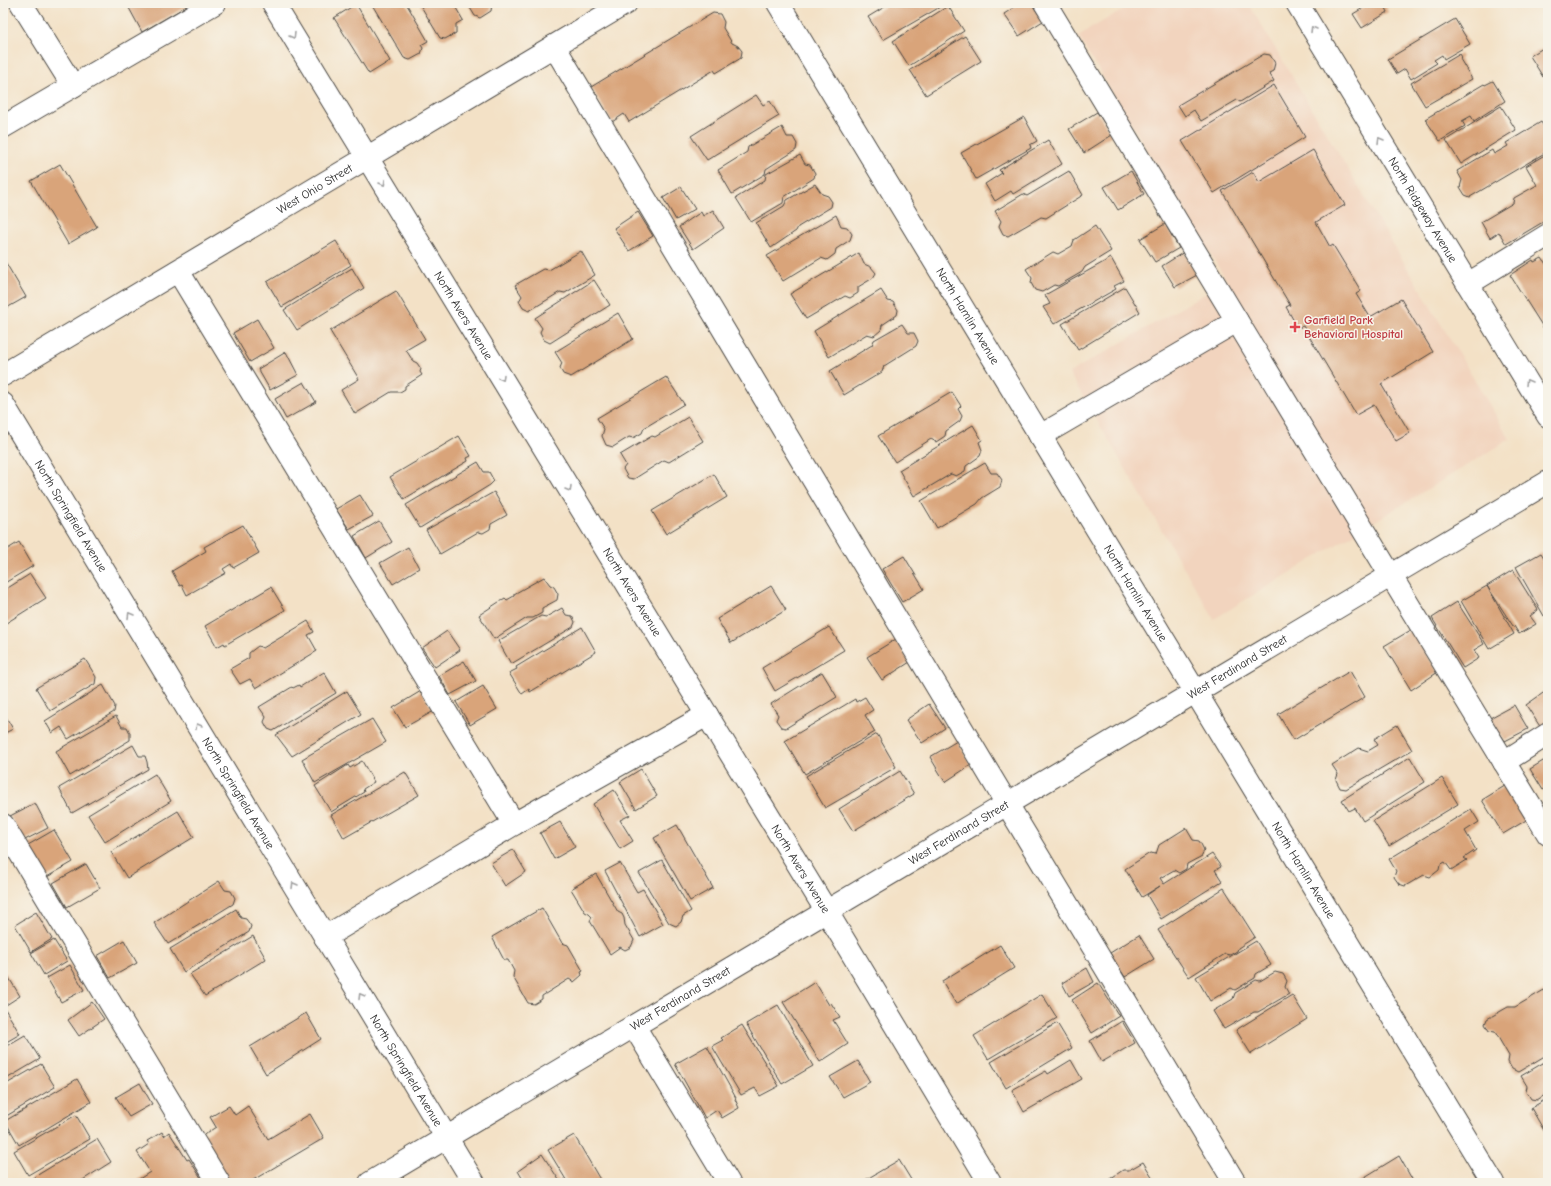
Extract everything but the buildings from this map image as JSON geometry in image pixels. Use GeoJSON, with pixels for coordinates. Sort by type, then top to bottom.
{"type":"FeatureCollection","features":[{"type":"Feature","properties":{"kind":"street"},"geometry":{"type":"LineString","coordinates":[[21,3],[73,86]]}},
{"type":"Feature","properties":{"kind":"street"},"geometry":{"type":"LineString","coordinates":[[3,128],[215,3]]}},
{"type":"Feature","properties":{"kind":"street","name":"North Avers Avenue"},"geometry":{"type":"LineString","coordinates":[[273,3],[827,912],[990,1183]]}},
{"type":"Feature","properties":{"kind":"street","name":"West Ohio Street"},"geometry":{"type":"LineString","coordinates":[[3,375],[626,3]]}},
{"type":"Feature","properties":{"kind":"street","name":"North Hamlin Avenue"},"geometry":{"type":"LineString","coordinates":[[778,3],[1493,1183]]}},
{"type":"Feature","properties":{"kind":"street"},"geometry":{"type":"LineString","coordinates":[[1045,3],[1236,321],[1548,834]]}},
{"type":"Feature","properties":{"kind":"street","name":"North Ridgeway Avenue"},"geometry":{"type":"LineString","coordinates":[[1297,3],[1548,416]]}},
{"type":"Feature","properties":{"kind":"street"},"geometry":{"type":"LineString","coordinates":[[554,46],[1235,1183]]}},
{"type":"Feature","properties":{"kind":"street"},"geometry":{"type":"LineString","coordinates":[[1468,284],[1548,235]]}},
{"type":"Feature","properties":{"kind":"street"},"geometry":{"type":"LineString","coordinates":[[178,271],[514,824]]}},
{"type":"Feature","properties":{"kind":"street"},"geometry":{"type":"LineString","coordinates":[[1040,436],[1236,321]]}},
{"type":"Feature","properties":{"kind":"street","name":"North Springfield Avenue"},"geometry":{"type":"LineString","coordinates":[[3,404],[474,1183]]}},
{"type":"Feature","properties":{"kind":"street","name":"West Ferdinand Street"},"geometry":{"type":"LineString","coordinates":[[370,1183],[1548,482]]}},
{"type":"Feature","properties":{"kind":"street"},"geometry":{"type":"LineString","coordinates":[[325,937],[514,824],[707,715]]}},
{"type":"Feature","properties":{"kind":"street"},"geometry":{"type":"LineString","coordinates":[[1504,762],[1548,734]]}},
{"type":"Feature","properties":{"kind":"street"},"geometry":{"type":"LineString","coordinates":[[3,825],[219,1183]]}},
{"type":"Feature","properties":{"kind":"street"},"geometry":{"type":"LineString","coordinates":[[634,1026],[729,1183]]}},
{"type":"Feature","properties":{"kind":"shaded area","name":"Garfield Park Behavioral Hospital"},"geometry":{"type":"Polygon","coordinates":[[[1134,3],[1248,3],[1510,439],[1214,619],[1069,373],[1227,281],[1078,36],[1134,3]]]}},
{"type":"Feature","properties":{"kind":"place","name":"Garfield Park Behavioral Hospital"},"geometry":{"type":"Point","coordinates":[1295,327]}}]}
